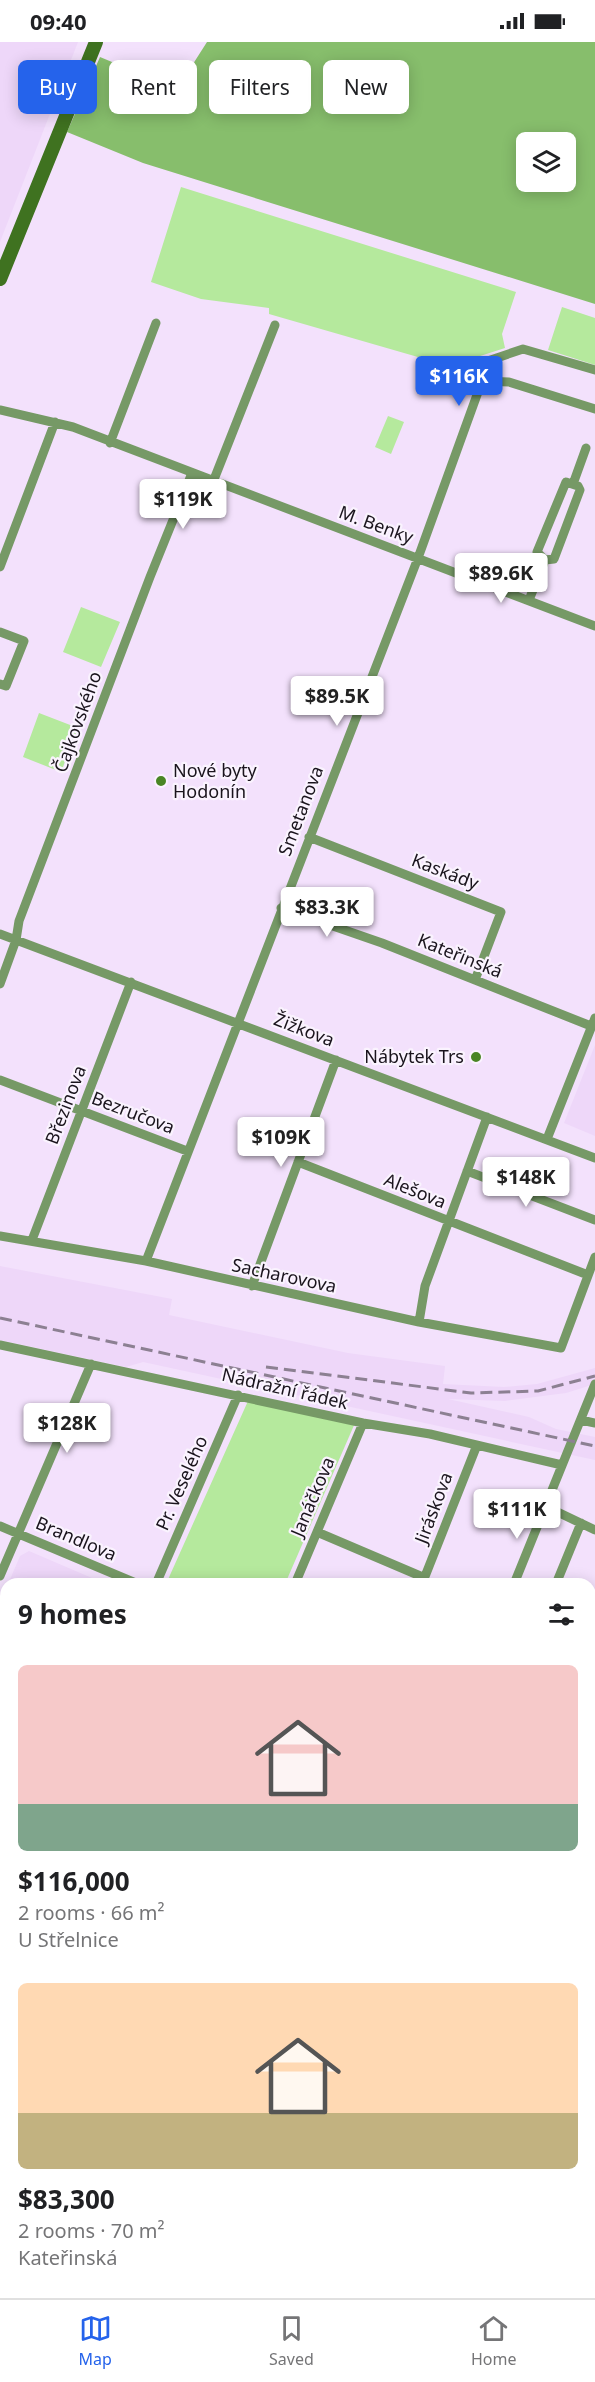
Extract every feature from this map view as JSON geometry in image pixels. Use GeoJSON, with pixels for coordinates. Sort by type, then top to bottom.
{"type":"FeatureCollection","features":[{"type":"Feature","properties":{"kind":"main road"},"geometry":{"type":"LineString","coordinates":[[0,279],[96,42]]}},
{"type":"Feature","properties":{"kind":"street"},"geometry":{"type":"LineString","coordinates":[[110,443],[156,323]]}},
{"type":"Feature","properties":{"kind":"street"},"geometry":{"type":"LineString","coordinates":[[213,482],[275,325]]}},
{"type":"Feature","properties":{"kind":"street"},"geometry":{"type":"LineString","coordinates":[[459,375],[466,368],[523,349],[595,370]]}},
{"type":"Feature","properties":{"kind":"street"},"geometry":{"type":"LineString","coordinates":[[423,367],[482,381],[509,382],[595,409]]}},
{"type":"Feature","properties":{"kind":"street","name":"Smetanova"},"geometry":{"type":"LineString","coordinates":[[146,1260],[418,558],[482,381]]}},
{"type":"Feature","properties":{"kind":"street","name":"M. Benky"},"geometry":{"type":"LineString","coordinates":[[0,410],[55,422],[595,626]]}},
{"type":"Feature","properties":{"kind":"street"},"geometry":{"type":"LineString","coordinates":[[0,567],[55,422]]}},
{"type":"Feature","properties":{"kind":"street"},"geometry":{"type":"LineString","coordinates":[[573,484],[586,448]]}},
{"type":"Feature","properties":{"kind":"street","name":"Čajkovského"},"geometry":{"type":"LineString","coordinates":[[0,984],[16,940],[19,921],[192,473]]}},
{"type":"Feature","properties":{"kind":"street"},"geometry":{"type":"LineString","coordinates":[[566,482],[573,484],[580,490],[554,559],[545,560],[537,552],[563,486],[566,482]]}},
{"type":"Feature","properties":{"kind":"street"},"geometry":{"type":"LineString","coordinates":[[529,600],[545,560]]}},
{"type":"Feature","properties":{"kind":"street"},"geometry":{"type":"LineString","coordinates":[[0,632],[24,641],[6,687],[0,684]]}},
{"type":"Feature","properties":{"kind":"street","name":"Kaskády"},"geometry":{"type":"LineString","coordinates":[[309,837],[501,912],[475,980]]}},
{"type":"Feature","properties":{"kind":"street","name":"Kateřinská"},"geometry":{"type":"LineString","coordinates":[[281,908],[593,1022],[547,1139]]}},
{"type":"Feature","properties":{"kind":"street","name":"Žižkova"},"geometry":{"type":"LineString","coordinates":[[0,934],[595,1158]]}},
{"type":"Feature","properties":{"kind":"street","name":"Březinova"},"geometry":{"type":"LineString","coordinates":[[32,1240],[131,982]]}},
{"type":"Feature","properties":{"kind":"street"},"geometry":{"type":"LineString","coordinates":[[252,1286],[336,1060]]}},
{"type":"Feature","properties":{"kind":"street","name":"Bezručova"},"geometry":{"type":"LineString","coordinates":[[0,1080],[187,1151]]}},
{"type":"Feature","properties":{"kind":"street"},"geometry":{"type":"LineString","coordinates":[[419,1322],[425,1286],[487,1117]]}},
{"type":"Feature","properties":{"kind":"street","name":"Alešova"},"geometry":{"type":"LineString","coordinates":[[298,1162],[588,1275]]}},
{"type":"Feature","properties":{"kind":"street"},"geometry":{"type":"LineString","coordinates":[[467,1171],[595,1220]]}},
{"type":"Feature","properties":{"kind":"street","name":"Sacharovova"},"geometry":{"type":"LineString","coordinates":[[0,1236],[146,1260],[252,1286],[419,1322],[561,1348],[588,1275]]}},
{"type":"Feature","properties":{"kind":"street"},"geometry":{"type":"LineString","coordinates":[[588,1275],[595,1257]]}},
{"type":"Feature","properties":{"kind":"street","name":"Nádražní řádek"},"geometry":{"type":"LineString","coordinates":[[0,1345],[363,1423],[477,1444],[562,1465]]}},
{"type":"Feature","properties":{"kind":"street"},"geometry":{"type":"LineString","coordinates":[[0,1576],[92,1364]]}},
{"type":"Feature","properties":{"kind":"street"},"geometry":{"type":"LineString","coordinates":[[516,1578],[595,1384]]}},
{"type":"Feature","properties":{"kind":"street","name":"Pr. Veselého"},"geometry":{"type":"LineString","coordinates":[[159,1578],[238,1395]]}},
{"type":"Feature","properties":{"kind":"street"},"geometry":{"type":"LineString","coordinates":[[581,1420],[595,1423]]}},
{"type":"Feature","properties":{"kind":"street","name":"Janáčkova"},"geometry":{"type":"LineString","coordinates":[[298,1578],[363,1423]]}},
{"type":"Feature","properties":{"kind":"street","name":"Jiráskova"},"geometry":{"type":"LineString","coordinates":[[424,1578],[477,1444]]}},
{"type":"Feature","properties":{"kind":"street"},"geometry":{"type":"LineString","coordinates":[[545,1506],[595,1530]]}},
{"type":"Feature","properties":{"kind":"street"},"geometry":{"type":"LineString","coordinates":[[558,1578],[581,1523]]}},
{"type":"Feature","properties":{"kind":"street","name":"Brandlova"},"geometry":{"type":"LineString","coordinates":[[0,1526],[124,1578]]}},
{"type":"Feature","properties":{"kind":"street"},"geometry":{"type":"LineString","coordinates":[[317,1532],[417,1578]]}},
{"type":"Feature","properties":{"kind":"shaded area"},"geometry":{"type":"Polygon","coordinates":[[[0,42],[78,42],[71,60],[18,60],[18,114],[50,114],[0,242],[0,42]]]}},
{"type":"Feature","properties":{"kind":"shaded area"},"geometry":{"type":"Polygon","coordinates":[[[595,1045],[595,1136],[564,1123],[595,1045]]]}},
{"type":"Feature","properties":{"kind":"shaded area"},"geometry":{"type":"Polygon","coordinates":[[[0,1266],[172,1299],[169,1315],[348,1353],[445,1366],[443,1384],[504,1387],[537,1384],[595,1368],[595,1384],[566,1393],[505,1401],[448,1399],[529,1417],[556,1429],[595,1437],[595,1460],[143,1362],[126,1367],[0,1340],[0,1266]]]}},
{"type":"Feature","properties":{"kind":"shaded area"},"geometry":{"type":"Polygon","coordinates":[[[29,1551],[92,1578],[11,1578],[20,1556],[29,1551]]]}},
{"type":"Feature","properties":{"kind":"green space"},"geometry":{"type":"Polygon","coordinates":[[[207,42],[595,42],[595,304],[143,163],[67,132],[75,114],[97,114],[97,64],[100,57],[109,61],[109,114],[197,114],[196,60],[207,42]]]}},
{"type":"Feature","properties":{"kind":"green space"},"geometry":{"type":"Polygon","coordinates":[[[181,187],[516,292],[502,334],[505,348],[449,366],[269,314],[269,308],[201,299],[151,282],[181,187]]]}},
{"type":"Feature","properties":{"kind":"green space"},"geometry":{"type":"Polygon","coordinates":[[[562,307],[595,318],[595,365],[548,350],[562,307]]]}},
{"type":"Feature","properties":{"kind":"green space"},"geometry":{"type":"Polygon","coordinates":[[[388,416],[404,422],[391,454],[375,447],[388,416]]]}},
{"type":"Feature","properties":{"kind":"green space"},"geometry":{"type":"Polygon","coordinates":[[[81,607],[120,622],[101,667],[63,652],[81,607]]]}},
{"type":"Feature","properties":{"kind":"green space"},"geometry":{"type":"Polygon","coordinates":[[[39,713],[78,728],[61,772],[23,757],[39,713]]]}},
{"type":"Feature","properties":{"kind":"green space"},"geometry":{"type":"Polygon","coordinates":[[[248,1401],[355,1423],[288,1578],[169,1578],[248,1401]]]}},
{"type":"Feature","properties":{"kind":"railway"},"geometry":{"type":"LineString","coordinates":[[0,1318],[595,1446]]}},
{"type":"Feature","properties":{"kind":"railway"},"geometry":{"type":"LineString","coordinates":[[266,1367],[471,1393],[538,1391],[595,1376]]}},
{"type":"Feature","properties":{"kind":"place","name":"Nové byty Hodonín"},"geometry":{"type":"Point","coordinates":[161,781]}},
{"type":"Feature","properties":{"kind":"place","name":"Nábytek Trs"},"geometry":{"type":"Point","coordinates":[476,1057]}}]}
